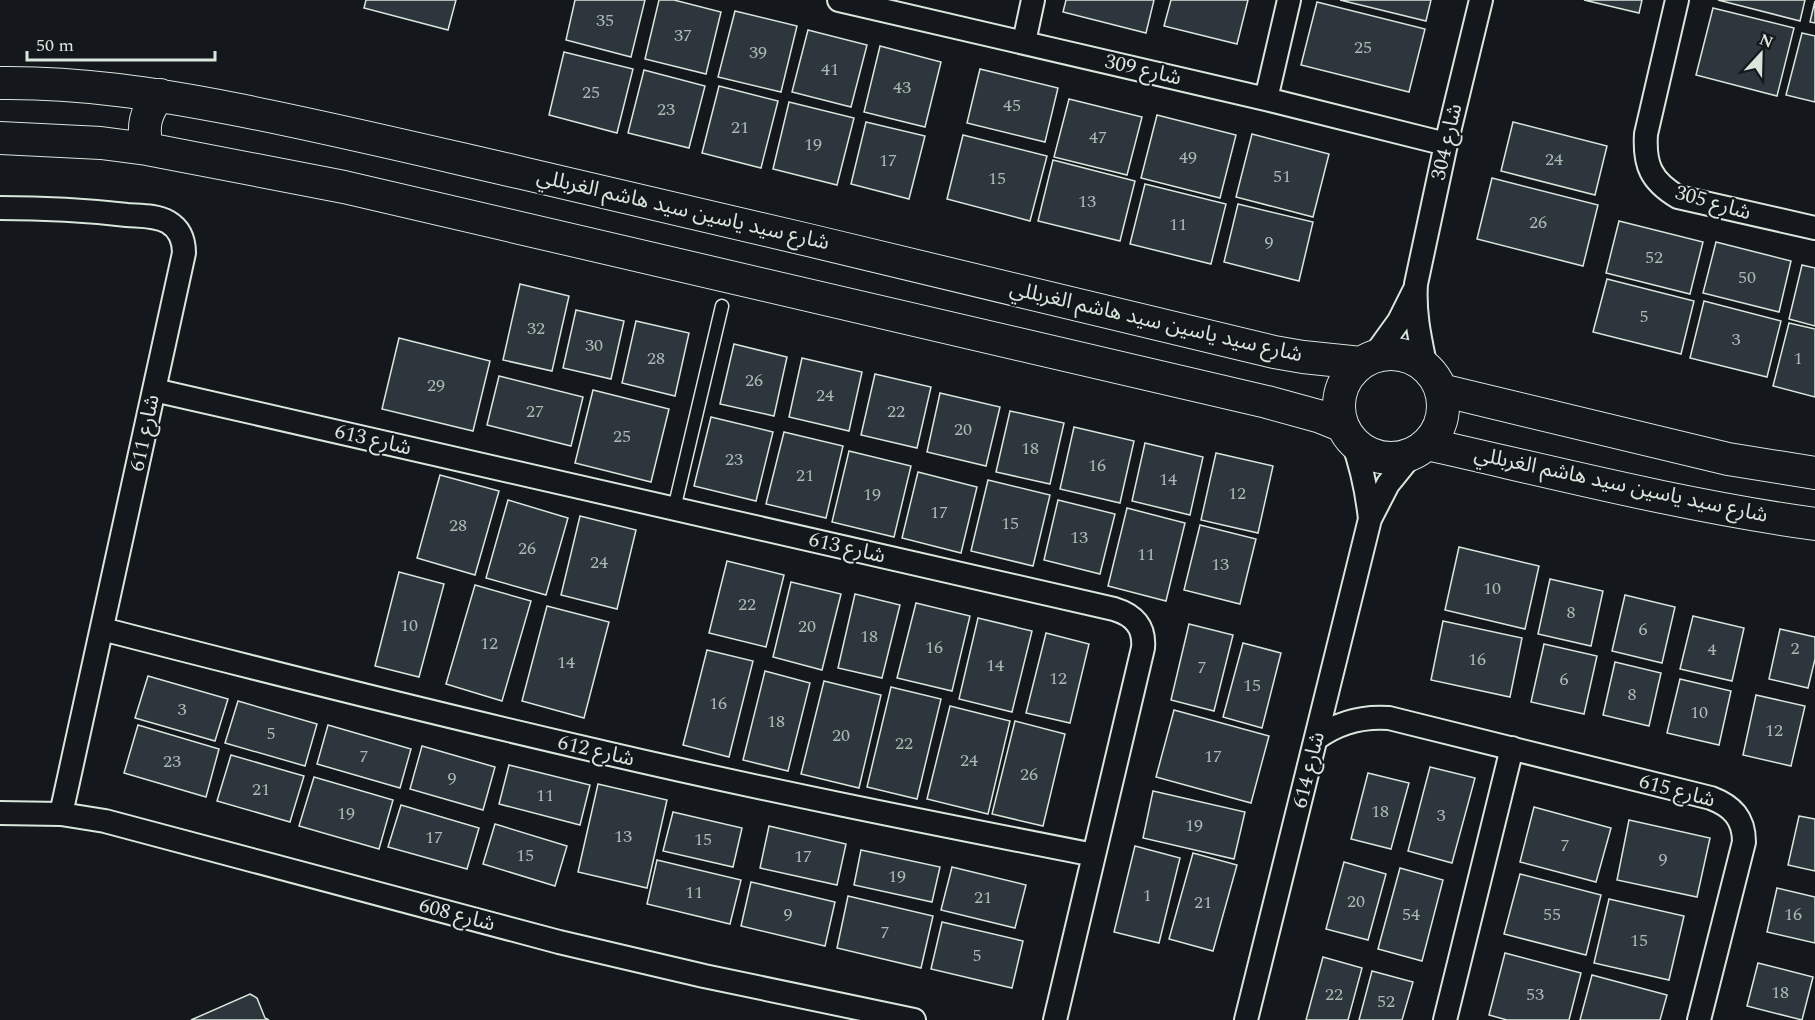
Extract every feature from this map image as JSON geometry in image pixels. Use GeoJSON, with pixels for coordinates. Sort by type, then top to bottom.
{"type":"FeatureCollection","features":[{"type":"Feature","properties":{"kind":"street","name":"شارع 309"},"geometry":{"type":"LineString","coordinates":[[839,0],[1266,99],[1446,144]]}},
{"type":"Feature","properties":{"kind":"street"},"geometry":{"type":"LineString","coordinates":[[1024,42],[1033,0]]}},
{"type":"Feature","properties":{"kind":"street"},"geometry":{"type":"LineString","coordinates":[[1266,99],[1289,0]]}},
{"type":"Feature","properties":{"kind":"street","name":"شارع 304"},"geometry":{"type":"LineString","coordinates":[[1433,379],[1417,327],[1416,284],[1446,144],[1481,0]]}},
{"type":"Feature","properties":{"kind":"street","name":"شارع 305"},"geometry":{"type":"LineString","coordinates":[[1677,0],[1646,134],[1647,164],[1654,178],[1678,197],[1815,228]]}},
{"type":"Feature","properties":{"kind":"street","name":"شارع سيد ياسين سيد هاشم الغربللي"},"geometry":{"type":"LineString","coordinates":[[0,83],[82,86],[160,95],[354,134],[914,264],[1274,352],[1312,358],[1367,360]]}},
{"type":"Feature","properties":{"kind":"street"},"geometry":{"type":"LineString","coordinates":[[147,149],[144,125],[152,103],[160,95]]}},
{"type":"Feature","properties":{"kind":"street"},"geometry":{"type":"LineString","coordinates":[[0,138],[101,143],[147,149],[356,189],[1302,411],[1347,433],[1365,451],[1380,457],[1397,458],[1420,448],[1436,432],[1442,419],[1443,404],[1433,379],[1415,359],[1387,354],[1367,360],[1348,376],[1341,392],[1339,409],[1347,433]]}},
{"type":"Feature","properties":{"kind":"street","name":"شارع 611"},"geometry":{"type":"LineString","coordinates":[[0,208],[53,209],[152,217],[170,223],[177,229],[181,236],[184,253],[61,814]]}},
{"type":"Feature","properties":{"kind":"street","name":"شارع 304"},"geometry":{"type":"LineString","coordinates":[[1367,360],[1399,321],[1416,284]]}},
{"type":"Feature","properties":{"kind":"street"},"geometry":{"type":"LineString","coordinates":[[1433,379],[1728,459],[1815,473]]}},
{"type":"Feature","properties":{"kind":"street","name":"شارع 613"},"geometry":{"type":"LineString","coordinates":[[154,390],[1114,609],[1131,616],[1142,630],[1143,648],[1055,1020]]}},
{"type":"Feature","properties":{"kind":"street","name":"شارع 614"},"geometry":{"type":"LineString","coordinates":[[1347,433],[1361,466],[1370,519]]}},
{"type":"Feature","properties":{"kind":"street","name":"شارع سيد ياسين سيد هاشم الغربللي"},"geometry":{"type":"LineString","coordinates":[[1420,448],[1734,512],[1815,524]]}},
{"type":"Feature","properties":{"kind":"street","name":"شارع 614"},"geometry":{"type":"LineString","coordinates":[[1246,1020],[1370,519],[1388,484],[1420,448]]}},
{"type":"Feature","properties":{"kind":"street","name":"شارع 612"},"geometry":{"type":"LineString","coordinates":[[102,629],[266,672],[596,751],[927,822],[1094,855]]}},
{"type":"Feature","properties":{"kind":"street","name":"شارع 615"},"geometry":{"type":"LineString","coordinates":[[1317,738],[1338,724],[1357,719],[1376,717],[1401,721],[1711,798],[1729,806],[1736,813],[1744,832],[1744,842],[1699,1020]]}},
{"type":"Feature","properties":{"kind":"street"},"geometry":{"type":"LineString","coordinates":[[1445,1020],[1512,748]]}},
{"type":"Feature","properties":{"kind":"street","name":"شارع 608"},"geometry":{"type":"LineString","coordinates":[[0,813],[61,814],[105,821],[626,958],[914,1020]]}},
{"type":"Feature","properties":{"kind":"lane"},"geometry":{"type":"LineString","coordinates":[[674,509],[722,306]]}},
{"type":"Feature","properties":{"kind":"building"},"geometry":{"type":"Polygon","coordinates":[[[366,0],[456,0],[448,30],[364,8],[366,0]]]}},
{"type":"Feature","properties":{"kind":"building"},"geometry":{"type":"Polygon","coordinates":[[[575,0],[645,0],[631,57],[566,40],[575,0]]]}},
{"type":"Feature","properties":{"kind":"building"},"geometry":{"type":"Polygon","coordinates":[[[659,0],[674,0],[721,12],[706,74],[645,59],[659,0]]]}},
{"type":"Feature","properties":{"kind":"building"},"geometry":{"type":"Polygon","coordinates":[[[1066,0],[1154,0],[1146,33],[1063,12],[1066,0]]]}},
{"type":"Feature","properties":{"kind":"building"},"geometry":{"type":"Polygon","coordinates":[[[1171,0],[1248,0],[1237,44],[1164,26],[1171,0]]]}},
{"type":"Feature","properties":{"kind":"building"},"geometry":{"type":"Polygon","coordinates":[[[1340,0],[1431,0],[1426,21],[1340,0]]]}},
{"type":"Feature","properties":{"kind":"building"},"geometry":{"type":"Polygon","coordinates":[[[1584,0],[1642,0],[1639,13],[1584,0]]]}},
{"type":"Feature","properties":{"kind":"building"},"geometry":{"type":"Polygon","coordinates":[[[1718,0],[1805,0],[1800,21],[1718,0]]]}},
{"type":"Feature","properties":{"kind":"building"},"geometry":{"type":"Polygon","coordinates":[[[1815,1],[1815,23],[1810,22],[1815,1]]]}},
{"type":"Feature","properties":{"kind":"building"},"geometry":{"type":"Polygon","coordinates":[[[1317,2],[1425,29],[1409,92],[1301,65],[1317,2]]]}},
{"type":"Feature","properties":{"kind":"building"},"geometry":{"type":"Polygon","coordinates":[[[1713,8],[1794,28],[1777,96],[1696,75],[1713,8]]]}},
{"type":"Feature","properties":{"kind":"building"},"geometry":{"type":"Polygon","coordinates":[[[735,11],[797,26],[781,92],[718,77],[735,11]]]}},
{"type":"Feature","properties":{"kind":"building"},"geometry":{"type":"Polygon","coordinates":[[[808,30],[867,45],[851,107],[792,92],[808,30]]]}},
{"type":"Feature","properties":{"kind":"building"},"geometry":{"type":"Polygon","coordinates":[[[1802,33],[1815,36],[1815,102],[1786,95],[1802,33]]]}},
{"type":"Feature","properties":{"kind":"building"},"geometry":{"type":"Polygon","coordinates":[[[880,46],[941,62],[925,127],[864,112],[880,46]]]}},
{"type":"Feature","properties":{"kind":"building"},"geometry":{"type":"Polygon","coordinates":[[[564,52],[633,69],[617,133],[549,115],[564,52]]]}},
{"type":"Feature","properties":{"kind":"building"},"geometry":{"type":"Polygon","coordinates":[[[980,69],[1058,88],[1045,142],[967,123],[980,69]]]}},
{"type":"Feature","properties":{"kind":"building"},"geometry":{"type":"Polygon","coordinates":[[[644,70],[705,86],[689,148],[628,133],[644,70]]]}},
{"type":"Feature","properties":{"kind":"building"},"geometry":{"type":"Polygon","coordinates":[[[719,86],[778,101],[761,168],[702,153],[719,86]]]}},
{"type":"Feature","properties":{"kind":"building"},"geometry":{"type":"Polygon","coordinates":[[[1069,99],[1142,117],[1127,175],[1054,157],[1069,99]]]}},
{"type":"Feature","properties":{"kind":"building"},"geometry":{"type":"Polygon","coordinates":[[[789,102],[854,118],[837,185],[773,169],[789,102]]]}},
{"type":"Feature","properties":{"kind":"building"},"geometry":{"type":"Polygon","coordinates":[[[1157,115],[1236,135],[1220,198],[1141,178],[1157,115]]]}},
{"type":"Feature","properties":{"kind":"building"},"geometry":{"type":"Polygon","coordinates":[[[866,122],[925,136],[909,199],[851,184],[866,122]]]}},
{"type":"Feature","properties":{"kind":"building"},"geometry":{"type":"Polygon","coordinates":[[[1513,122],[1607,146],[1595,195],[1501,171],[1513,122]]]}},
{"type":"Feature","properties":{"kind":"building"},"geometry":{"type":"Polygon","coordinates":[[[1252,134],[1329,154],[1313,217],[1236,197],[1252,134]]]}},
{"type":"Feature","properties":{"kind":"building"},"geometry":{"type":"Polygon","coordinates":[[[963,135],[1047,156],[1030,221],[947,199],[963,135]]]}},
{"type":"Feature","properties":{"kind":"building"},"geometry":{"type":"Polygon","coordinates":[[[1053,160],[1135,181],[1120,241],[1038,221],[1053,160]]]}},
{"type":"Feature","properties":{"kind":"building"},"geometry":{"type":"Polygon","coordinates":[[[1492,178],[1598,205],[1583,266],[1477,239],[1492,178]]]}},
{"type":"Feature","properties":{"kind":"building"},"geometry":{"type":"Polygon","coordinates":[[[1145,184],[1226,204],[1211,264],[1130,244],[1145,184]]]}},
{"type":"Feature","properties":{"kind":"building"},"geometry":{"type":"Polygon","coordinates":[[[1238,204],[1313,222],[1299,281],[1224,262],[1238,204]]]}},
{"type":"Feature","properties":{"kind":"building"},"geometry":{"type":"Polygon","coordinates":[[[1619,221],[1703,242],[1690,294],[1606,273],[1619,221]]]}},
{"type":"Feature","properties":{"kind":"building"},"geometry":{"type":"Polygon","coordinates":[[[1716,242],[1791,261],[1779,312],[1703,293],[1716,242]]]}},
{"type":"Feature","properties":{"kind":"building"},"geometry":{"type":"Polygon","coordinates":[[[1802,265],[1815,268],[1815,326],[1789,319],[1802,265]]]}},
{"type":"Feature","properties":{"kind":"building"},"geometry":{"type":"Polygon","coordinates":[[[1607,279],[1694,301],[1681,354],[1593,332],[1607,279]]]}},
{"type":"Feature","properties":{"kind":"building"},"geometry":{"type":"Polygon","coordinates":[[[520,284],[569,296],[552,371],[503,360],[520,284]]]}},
{"type":"Feature","properties":{"kind":"building"},"geometry":{"type":"Polygon","coordinates":[[[1704,301],[1781,321],[1767,377],[1690,358],[1704,301]]]}},
{"type":"Feature","properties":{"kind":"building"},"geometry":{"type":"Polygon","coordinates":[[[576,310],[624,321],[611,379],[563,368],[576,310]]]}},
{"type":"Feature","properties":{"kind":"building"},"geometry":{"type":"Polygon","coordinates":[[[636,321],[689,333],[675,396],[622,383],[636,321]]]}},
{"type":"Feature","properties":{"kind":"building"},"geometry":{"type":"Polygon","coordinates":[[[1789,323],[1815,329],[1815,397],[1773,386],[1789,323]]]}},
{"type":"Feature","properties":{"kind":"building"},"geometry":{"type":"Polygon","coordinates":[[[399,338],[490,361],[473,431],[382,409],[399,338]]]}},
{"type":"Feature","properties":{"kind":"building"},"geometry":{"type":"Polygon","coordinates":[[[734,344],[787,357],[774,416],[720,404],[734,344]]]}},
{"type":"Feature","properties":{"kind":"building"},"geometry":{"type":"Polygon","coordinates":[[[802,358],[862,372],[849,431],[789,417],[802,358]]]}},
{"type":"Feature","properties":{"kind":"building"},"geometry":{"type":"Polygon","coordinates":[[[875,374],[931,387],[917,448],[861,435],[875,374]]]}},
{"type":"Feature","properties":{"kind":"building"},"geometry":{"type":"Polygon","coordinates":[[[499,376],[583,397],[571,446],[487,425],[499,376]]]}},
{"type":"Feature","properties":{"kind":"building"},"geometry":{"type":"Polygon","coordinates":[[[593,390],[669,409],[651,482],[575,463],[593,390]]]}},
{"type":"Feature","properties":{"kind":"building"},"geometry":{"type":"Polygon","coordinates":[[[940,393],[1000,407],[986,466],[927,452],[940,393]]]}},
{"type":"Feature","properties":{"kind":"building"},"geometry":{"type":"Polygon","coordinates":[[[1010,411],[1064,423],[1050,484],[996,472],[1010,411]]]}},
{"type":"Feature","properties":{"kind":"building"},"geometry":{"type":"Polygon","coordinates":[[[711,417],[773,432],[756,501],[694,486],[711,417]]]}},
{"type":"Feature","properties":{"kind":"building"},"geometry":{"type":"Polygon","coordinates":[[[1074,427],[1134,441],[1120,503],[1060,489],[1074,427]]]}},
{"type":"Feature","properties":{"kind":"building"},"geometry":{"type":"Polygon","coordinates":[[[784,432],[843,446],[826,518],[766,504],[784,432]]]}},
{"type":"Feature","properties":{"kind":"building"},"geometry":{"type":"Polygon","coordinates":[[[1145,443],[1203,457],[1190,515],[1132,501],[1145,443]]]}},
{"type":"Feature","properties":{"kind":"building"},"geometry":{"type":"Polygon","coordinates":[[[849,451],[911,466],[894,537],[832,522],[849,451]]]}},
{"type":"Feature","properties":{"kind":"building"},"geometry":{"type":"Polygon","coordinates":[[[1216,453],[1273,466],[1258,533],[1201,520],[1216,453]]]}},
{"type":"Feature","properties":{"kind":"building"},"geometry":{"type":"Polygon","coordinates":[[[918,472],[977,487],[961,553],[902,538],[918,472]]]}},
{"type":"Feature","properties":{"kind":"building"},"geometry":{"type":"Polygon","coordinates":[[[440,475],[499,491],[475,575],[417,558],[440,475]]]}},
{"type":"Feature","properties":{"kind":"building"},"geometry":{"type":"Polygon","coordinates":[[[988,480],[1050,495],[1033,566],[971,551],[988,480]]]}},
{"type":"Feature","properties":{"kind":"building"},"geometry":{"type":"Polygon","coordinates":[[[508,500],[568,518],[546,595],[486,578],[508,500]]]}},
{"type":"Feature","properties":{"kind":"building"},"geometry":{"type":"Polygon","coordinates":[[[1058,500],[1115,514],[1100,574],[1044,560],[1058,500]]]}},
{"type":"Feature","properties":{"kind":"building"},"geometry":{"type":"Polygon","coordinates":[[[1127,508],[1185,523],[1166,601],[1108,586],[1127,508]]]}},
{"type":"Feature","properties":{"kind":"building"},"geometry":{"type":"Polygon","coordinates":[[[580,516],[636,530],[617,609],[561,595],[580,516]]]}},
{"type":"Feature","properties":{"kind":"building"},"geometry":{"type":"Polygon","coordinates":[[[1200,525],[1256,539],[1240,604],[1184,590],[1200,525]]]}},
{"type":"Feature","properties":{"kind":"building"},"geometry":{"type":"Polygon","coordinates":[[[1459,547],[1539,566],[1525,629],[1445,610],[1459,547]]]}},
{"type":"Feature","properties":{"kind":"building"},"geometry":{"type":"Polygon","coordinates":[[[727,561],[784,575],[766,647],[709,633],[727,561]]]}},
{"type":"Feature","properties":{"kind":"building"},"geometry":{"type":"Polygon","coordinates":[[[399,572],[444,584],[419,677],[375,666],[399,572]]]}},
{"type":"Feature","properties":{"kind":"building"},"geometry":{"type":"Polygon","coordinates":[[[1550,579],[1603,591],[1591,646],[1538,634],[1550,579]]]}},
{"type":"Feature","properties":{"kind":"building"},"geometry":{"type":"Polygon","coordinates":[[[791,582],[841,594],[822,670],[773,657],[791,582]]]}},
{"type":"Feature","properties":{"kind":"building"},"geometry":{"type":"Polygon","coordinates":[[[475,585],[531,601],[502,701],[446,684],[475,585]]]}},
{"type":"Feature","properties":{"kind":"building"},"geometry":{"type":"Polygon","coordinates":[[[855,594],[900,605],[882,678],[838,668],[855,594]]]}},
{"type":"Feature","properties":{"kind":"building"},"geometry":{"type":"Polygon","coordinates":[[[1625,595],[1675,607],[1662,663],[1612,651],[1625,595]]]}},
{"type":"Feature","properties":{"kind":"building"},"geometry":{"type":"Polygon","coordinates":[[[916,603],[970,616],[952,691],[897,678],[916,603]]]}},
{"type":"Feature","properties":{"kind":"building"},"geometry":{"type":"Polygon","coordinates":[[[547,606],[609,622],[584,718],[522,701],[547,606]]]}},
{"type":"Feature","properties":{"kind":"building"},"geometry":{"type":"Polygon","coordinates":[[[1693,616],[1744,628],[1732,681],[1680,669],[1693,616]]]}},
{"type":"Feature","properties":{"kind":"building"},"geometry":{"type":"Polygon","coordinates":[[[978,618],[1032,631],[1012,712],[959,699],[978,618]]]}},
{"type":"Feature","properties":{"kind":"building"},"geometry":{"type":"Polygon","coordinates":[[[1443,621],[1522,638],[1510,697],[1431,680],[1443,621]]]}},
{"type":"Feature","properties":{"kind":"building"},"geometry":{"type":"Polygon","coordinates":[[[1189,624],[1233,635],[1214,711],[1171,700],[1189,624]]]}},
{"type":"Feature","properties":{"kind":"building"},"geometry":{"type":"Polygon","coordinates":[[[1780,629],[1815,637],[1815,659],[1808,688],[1769,679],[1780,629]]]}},
{"type":"Feature","properties":{"kind":"building"},"geometry":{"type":"Polygon","coordinates":[[[1046,633],[1089,644],[1070,723],[1026,713],[1046,633]]]}},
{"type":"Feature","properties":{"kind":"building"},"geometry":{"type":"Polygon","coordinates":[[[1243,643],[1281,653],[1262,728],[1223,717],[1243,643]]]}},
{"type":"Feature","properties":{"kind":"building"},"geometry":{"type":"Polygon","coordinates":[[[1544,644],[1597,656],[1584,714],[1531,702],[1544,644]]]}},
{"type":"Feature","properties":{"kind":"building"},"geometry":{"type":"Polygon","coordinates":[[[707,650],[753,661],[729,757],[683,745],[707,650]]]}},
{"type":"Feature","properties":{"kind":"building"},"geometry":{"type":"Polygon","coordinates":[[[1615,662],[1661,673],[1649,726],[1603,715],[1615,662]]]}},
{"type":"Feature","properties":{"kind":"building"},"geometry":{"type":"Polygon","coordinates":[[[765,671],[810,683],[788,771],[743,760],[765,671]]]}},
{"type":"Feature","properties":{"kind":"building"},"geometry":{"type":"Polygon","coordinates":[[[148,676],[228,699],[215,741],[135,718],[148,676]]]}},
{"type":"Feature","properties":{"kind":"building"},"geometry":{"type":"Polygon","coordinates":[[[1680,679],[1731,691],[1719,745],[1667,733],[1680,679]]]}},
{"type":"Feature","properties":{"kind":"building"},"geometry":{"type":"Polygon","coordinates":[[[824,681],[881,695],[859,788],[801,774],[824,681]]]}},
{"type":"Feature","properties":{"kind":"building"},"geometry":{"type":"Polygon","coordinates":[[[891,687],[941,699],[917,799],[867,787],[891,687]]]}},
{"type":"Feature","properties":{"kind":"building"},"geometry":{"type":"Polygon","coordinates":[[[1756,695],[1805,706],[1791,766],[1743,755],[1756,695]]]}},
{"type":"Feature","properties":{"kind":"building"},"geometry":{"type":"Polygon","coordinates":[[[238,701],[317,724],[305,766],[225,743],[238,701]]]}},
{"type":"Feature","properties":{"kind":"building"},"geometry":{"type":"Polygon","coordinates":[[[950,706],[1010,721],[988,814],[927,799],[950,706]]]}},
{"type":"Feature","properties":{"kind":"building"},"geometry":{"type":"Polygon","coordinates":[[[1174,710],[1269,736],[1251,803],[1156,777],[1174,710]]]}},
{"type":"Feature","properties":{"kind":"building"},"geometry":{"type":"Polygon","coordinates":[[[1015,721],[1065,734],[1043,826],[992,814],[1015,721]]]}},
{"type":"Feature","properties":{"kind":"building"},"geometry":{"type":"Polygon","coordinates":[[[138,725],[219,749],[206,797],[124,773],[138,725]]]}},
{"type":"Feature","properties":{"kind":"building"},"geometry":{"type":"Polygon","coordinates":[[[328,725],[411,749],[400,788],[317,764],[328,725]]]}},
{"type":"Feature","properties":{"kind":"building"},"geometry":{"type":"Polygon","coordinates":[[[422,746],[495,767],[483,810],[410,789],[422,746]]]}},
{"type":"Feature","properties":{"kind":"building"},"geometry":{"type":"Polygon","coordinates":[[[231,755],[304,776],[290,822],[217,801],[231,755]]]}},
{"type":"Feature","properties":{"kind":"building"},"geometry":{"type":"Polygon","coordinates":[[[509,765],[590,785],[580,825],[499,804],[509,765]]]}},
{"type":"Feature","properties":{"kind":"building"},"geometry":{"type":"Polygon","coordinates":[[[1430,767],[1475,778],[1452,863],[1408,851],[1430,767]]]}},
{"type":"Feature","properties":{"kind":"building"},"geometry":{"type":"Polygon","coordinates":[[[1368,773],[1409,783],[1391,849],[1351,839],[1368,773]]]}},
{"type":"Feature","properties":{"kind":"building"},"geometry":{"type":"Polygon","coordinates":[[[314,777],[393,800],[379,849],[299,826],[314,777]]]}},
{"type":"Feature","properties":{"kind":"building"},"geometry":{"type":"Polygon","coordinates":[[[598,784],[667,800],[647,888],[578,872],[598,784]]]}},
{"type":"Feature","properties":{"kind":"building"},"geometry":{"type":"Polygon","coordinates":[[[1153,791],[1245,812],[1234,859],[1143,838],[1153,791]]]}},
{"type":"Feature","properties":{"kind":"building"},"geometry":{"type":"Polygon","coordinates":[[[401,805],[479,828],[467,869],[388,847],[401,805]]]}},
{"type":"Feature","properties":{"kind":"building"},"geometry":{"type":"Polygon","coordinates":[[[1534,807],[1611,828],[1596,882],[1520,862],[1534,807]]]}},
{"type":"Feature","properties":{"kind":"building"},"geometry":{"type":"Polygon","coordinates":[[[673,812],[742,828],[733,867],[663,851],[673,812]]]}},
{"type":"Feature","properties":{"kind":"building"},"geometry":{"type":"Polygon","coordinates":[[[1799,816],[1815,819],[1815,871],[1788,865],[1799,816]]]}},
{"type":"Feature","properties":{"kind":"building"},"geometry":{"type":"Polygon","coordinates":[[[1629,820],[1710,838],[1697,897],[1617,880],[1629,820]]]}},
{"type":"Feature","properties":{"kind":"building"},"geometry":{"type":"Polygon","coordinates":[[[495,824],[567,846],[555,886],[483,864],[495,824]]]}},
{"type":"Feature","properties":{"kind":"building"},"geometry":{"type":"Polygon","coordinates":[[[769,826],[846,844],[837,885],[760,868],[769,826]]]}},
{"type":"Feature","properties":{"kind":"building"},"geometry":{"type":"Polygon","coordinates":[[[1135,846],[1180,858],[1159,943],[1114,932],[1135,846]]]}},
{"type":"Feature","properties":{"kind":"building"},"geometry":{"type":"Polygon","coordinates":[[[861,850],[940,867],[932,902],[854,885],[861,850]]]}},
{"type":"Feature","properties":{"kind":"building"},"geometry":{"type":"Polygon","coordinates":[[[1193,853],[1237,865],[1213,951],[1169,939],[1193,853]]]}},
{"type":"Feature","properties":{"kind":"building"},"geometry":{"type":"Polygon","coordinates":[[[657,860],[741,880],[730,924],[647,904],[657,860]]]}},
{"type":"Feature","properties":{"kind":"building"},"geometry":{"type":"Polygon","coordinates":[[[1344,862],[1386,874],[1368,940],[1326,929],[1344,862]]]}},
{"type":"Feature","properties":{"kind":"building"},"geometry":{"type":"Polygon","coordinates":[[[952,867],[1026,885],[1015,928],[941,910],[952,867]]]}},
{"type":"Feature","properties":{"kind":"building"},"geometry":{"type":"Polygon","coordinates":[[[1400,868],[1443,880],[1422,961],[1378,949],[1400,868]]]}},
{"type":"Feature","properties":{"kind":"building"},"geometry":{"type":"Polygon","coordinates":[[[1520,874],[1601,895],[1586,955],[1504,934],[1520,874]]]}},
{"type":"Feature","properties":{"kind":"building"},"geometry":{"type":"Polygon","coordinates":[[[751,882],[835,902],[825,946],[741,926],[751,882]]]}},
{"type":"Feature","properties":{"kind":"building"},"geometry":{"type":"Polygon","coordinates":[[[1777,888],[1815,897],[1815,943],[1767,932],[1777,888]]]}},
{"type":"Feature","properties":{"kind":"building"},"geometry":{"type":"Polygon","coordinates":[[[848,896],[933,916],[921,968],[837,948],[848,896]]]}},
{"type":"Feature","properties":{"kind":"building"},"geometry":{"type":"Polygon","coordinates":[[[1609,899],[1684,916],[1669,980],[1594,963],[1609,899]]]}},
{"type":"Feature","properties":{"kind":"building"},"geometry":{"type":"Polygon","coordinates":[[[942,922],[1023,941],[1012,988],[931,969],[942,922]]]}},
{"type":"Feature","properties":{"kind":"building"},"geometry":{"type":"Polygon","coordinates":[[[1505,953],[1581,973],[1569,1020],[1507,1020],[1489,1015],[1505,953]]]}},
{"type":"Feature","properties":{"kind":"building"},"geometry":{"type":"Polygon","coordinates":[[[1323,957],[1362,968],[1348,1020],[1306,1020],[1323,957]]]}},
{"type":"Feature","properties":{"kind":"building"},"geometry":{"type":"Polygon","coordinates":[[[1758,963],[1813,977],[1802,1020],[1747,1006],[1758,963]]]}},
{"type":"Feature","properties":{"kind":"building"},"geometry":{"type":"Polygon","coordinates":[[[1372,971],[1413,982],[1402,1020],[1359,1020],[1372,971]]]}},
{"type":"Feature","properties":{"kind":"building"},"geometry":{"type":"Polygon","coordinates":[[[1592,975],[1667,995],[1660,1020],[1580,1020],[1592,975]]]}},
{"type":"Feature","properties":{"kind":"building"},"geometry":{"type":"Polygon","coordinates":[[[250,994],[257,998],[265,1018],[269,1020],[191,1020],[250,994]]]}}]}
